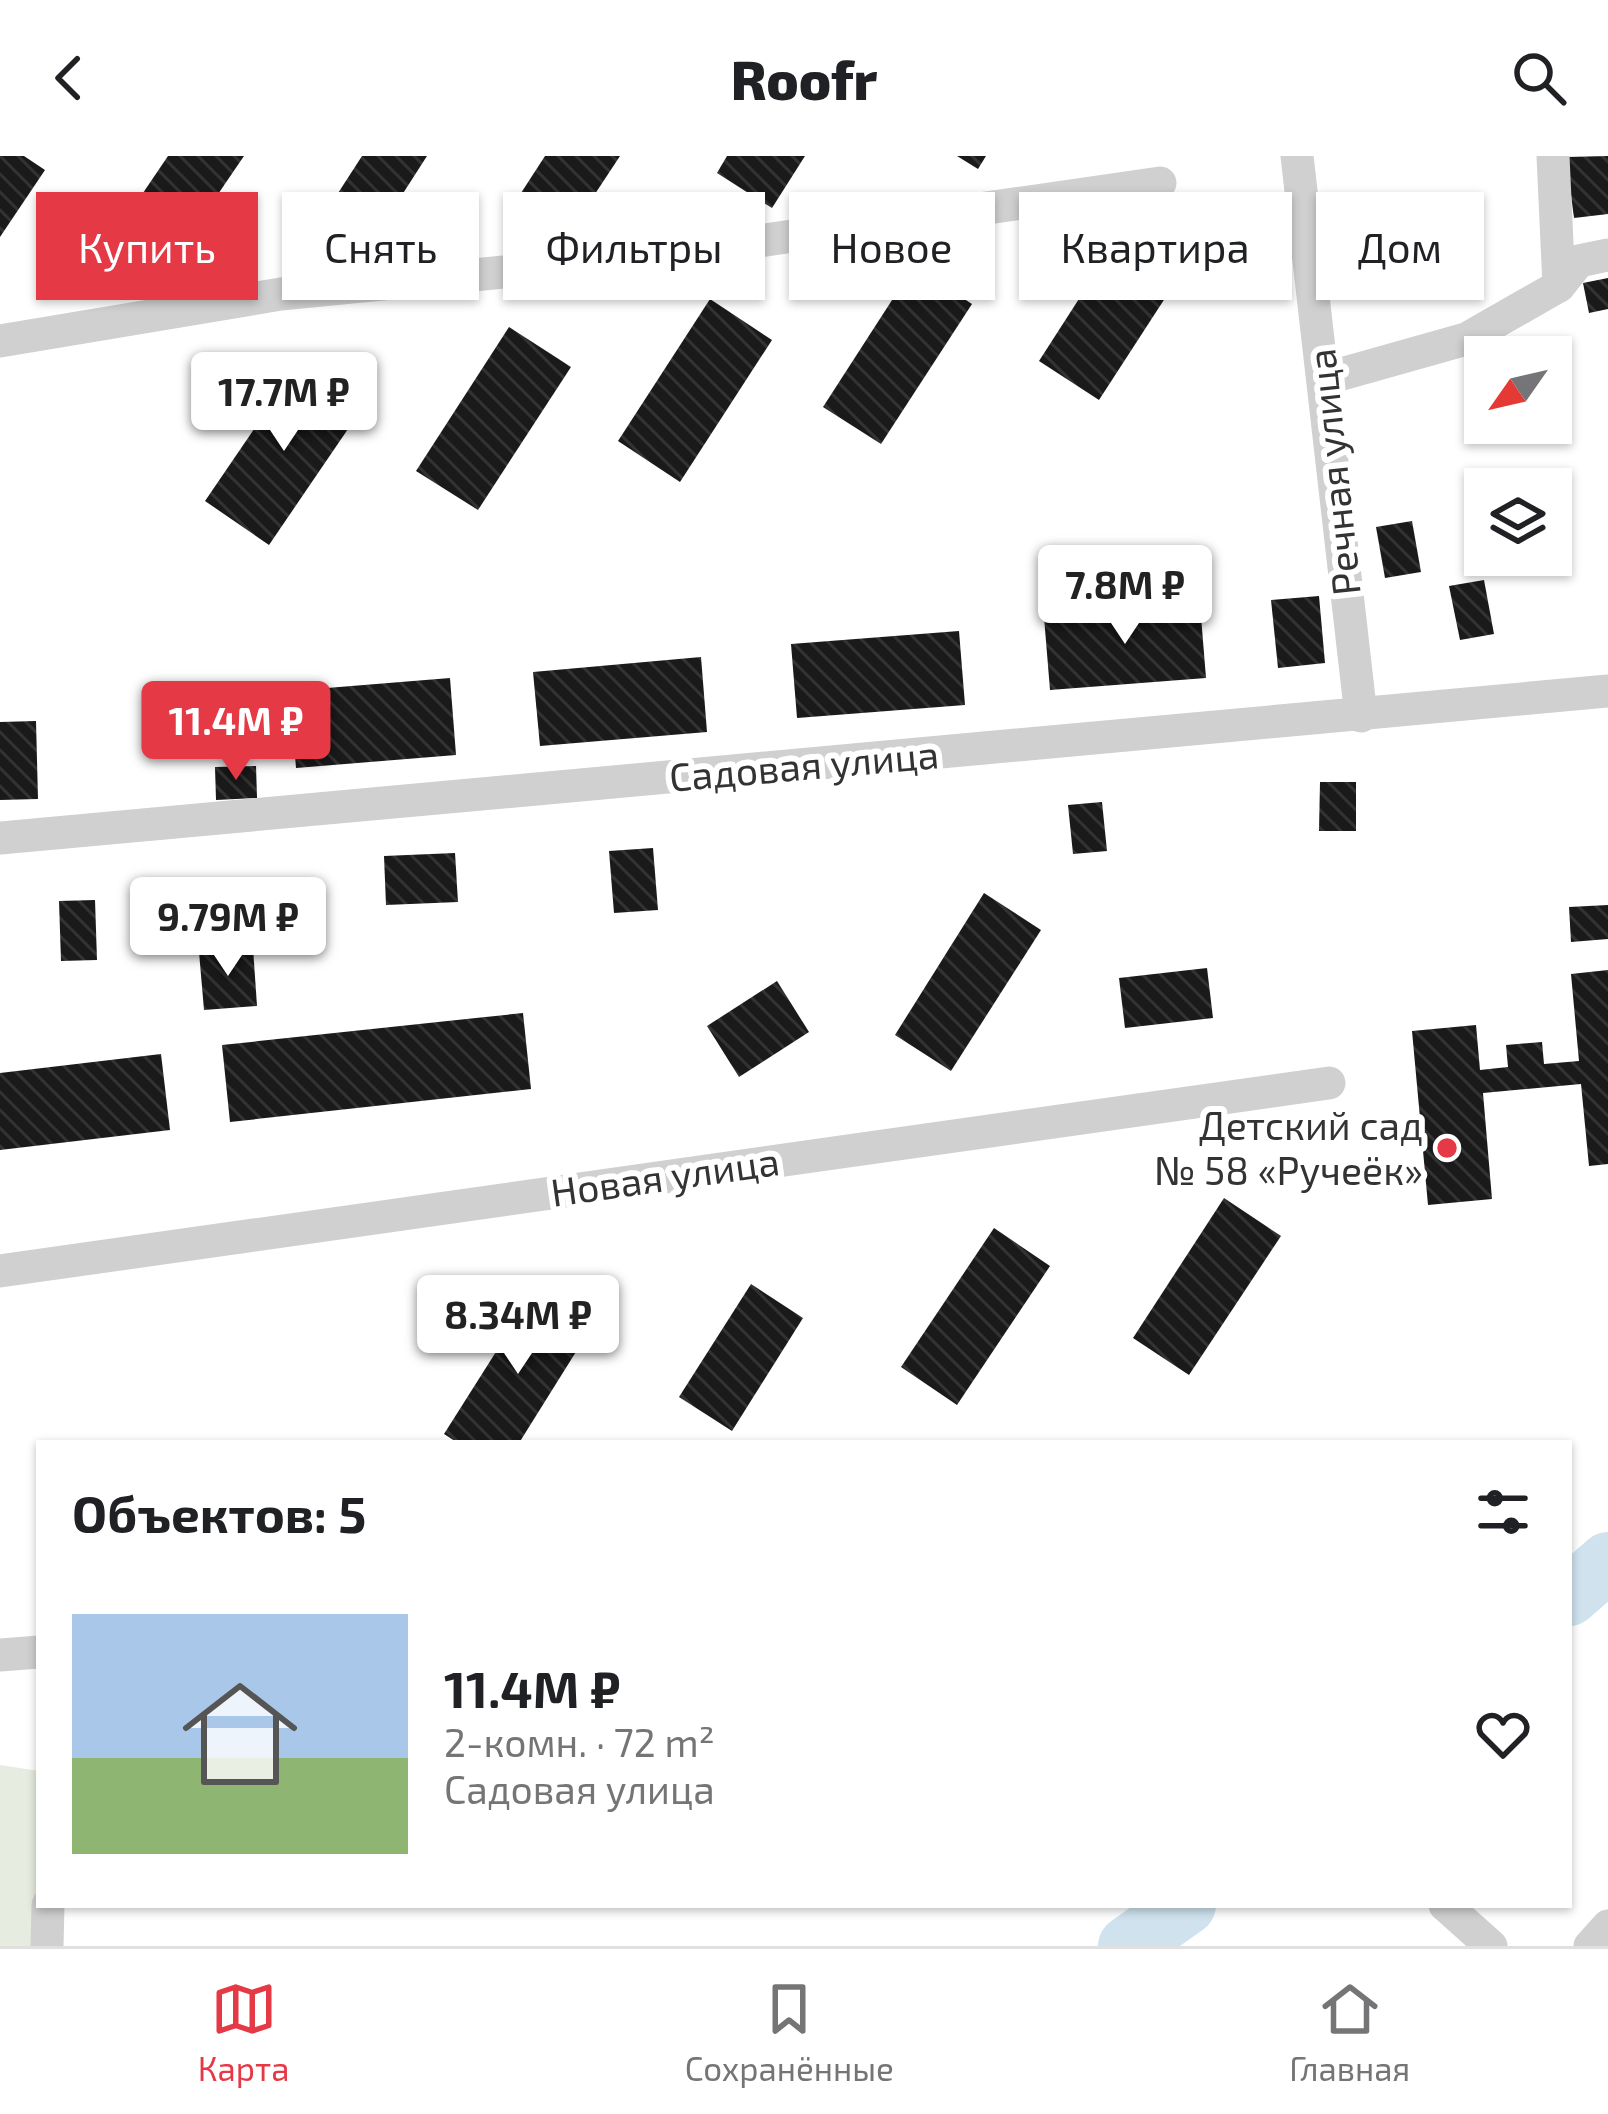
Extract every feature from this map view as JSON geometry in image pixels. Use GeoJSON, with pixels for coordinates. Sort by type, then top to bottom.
{"type":"FeatureCollection","features":[{"type":"Feature","properties":{"kind":"street","name":"Речная улица"},"geometry":{"type":"LineString","coordinates":[[1297,156],[1361,716]]}},
{"type":"Feature","properties":{"kind":"street"},"geometry":{"type":"LineString","coordinates":[[1553,156],[1559,286]]}},
{"type":"Feature","properties":{"kind":"street"},"geometry":{"type":"LineString","coordinates":[[0,341],[281,294],[634,259],[1160,183]]}},
{"type":"Feature","properties":{"kind":"street"},"geometry":{"type":"LineString","coordinates":[[1324,379],[1466,340],[1559,286],[1579,261],[1608,256]]}},
{"type":"Feature","properties":{"kind":"street","name":"Садовая улица"},"geometry":{"type":"LineString","coordinates":[[0,838],[1608,691]]}},
{"type":"Feature","properties":{"kind":"street","name":"Новая улица"},"geometry":{"type":"LineString","coordinates":[[0,1271],[1329,1083]]}},
{"type":"Feature","properties":{"kind":"street"},"geometry":{"type":"LineString","coordinates":[[0,1655],[36,1652]]}},
{"type":"Feature","properties":{"kind":"street"},"geometry":{"type":"LineString","coordinates":[[47,1946],[48,1908]]}},
{"type":"Feature","properties":{"kind":"street"},"geometry":{"type":"LineString","coordinates":[[1448,1908],[1491,1946]]}},
{"type":"Feature","properties":{"kind":"street"},"geometry":{"type":"LineString","coordinates":[[1591,1946],[1608,1926]]}},
{"type":"Feature","properties":{"kind":"shaded area"},"geometry":{"type":"Polygon","coordinates":[[[0,1765],[36,1771],[36,1908],[40,1908],[55,1946],[0,1946],[0,1765]]]}},
{"type":"Feature","properties":{"kind":"building"},"geometry":{"type":"Polygon","coordinates":[[[0,156],[24,156],[45,170],[0,237],[0,156]]]}},
{"type":"Feature","properties":{"kind":"building"},"geometry":{"type":"Polygon","coordinates":[[[168,156],[244,156],[219,192],[144,192],[168,156]]]}},
{"type":"Feature","properties":{"kind":"building"},"geometry":{"type":"Polygon","coordinates":[[[362,156],[427,156],[404,192],[339,192],[362,156]]]}},
{"type":"Feature","properties":{"kind":"building"},"geometry":{"type":"Polygon","coordinates":[[[545,156],[620,156],[596,192],[522,192],[545,156]]]}},
{"type":"Feature","properties":{"kind":"building"},"geometry":{"type":"Polygon","coordinates":[[[727,156],[805,156],[772,208],[765,204],[765,192],[747,192],[717,173],[727,156]]]}},
{"type":"Feature","properties":{"kind":"building"},"geometry":{"type":"Polygon","coordinates":[[[957,156],[986,156],[978,169],[957,156]]]}},
{"type":"Feature","properties":{"kind":"building"},"geometry":{"type":"Polygon","coordinates":[[[1608,156],[1608,214],[1574,218],[1566,157],[1608,156]]]}},
{"type":"Feature","properties":{"kind":"building"},"geometry":{"type":"Polygon","coordinates":[[[1608,278],[1608,309],[1589,313],[1583,283],[1608,278]]]}},
{"type":"Feature","properties":{"kind":"building"},"geometry":{"type":"Polygon","coordinates":[[[709,300],[772,340],[680,482],[618,441],[709,300]]]}},
{"type":"Feature","properties":{"kind":"building"},"geometry":{"type":"Polygon","coordinates":[[[892,300],[966,300],[972,304],[881,444],[823,407],[892,300]]]}},
{"type":"Feature","properties":{"kind":"building"},"geometry":{"type":"Polygon","coordinates":[[[1078,300],[1164,300],[1099,400],[1039,361],[1078,300]]]}},
{"type":"Feature","properties":{"kind":"building"},"geometry":{"type":"Polygon","coordinates":[[[509,327],[571,367],[478,510],[416,471],[509,327]]]}},
{"type":"Feature","properties":{"kind":"building"},"geometry":{"type":"Polygon","coordinates":[[[299,363],[363,407],[269,545],[205,501],[299,363]]]}},
{"type":"Feature","properties":{"kind":"building"},"geometry":{"type":"Polygon","coordinates":[[[1412,521],[1421,572],[1385,578],[1376,527],[1412,521]]]}},
{"type":"Feature","properties":{"kind":"building"},"geometry":{"type":"Polygon","coordinates":[[[1484,580],[1494,634],[1460,640],[1449,586],[1484,580]]]}},
{"type":"Feature","properties":{"kind":"building"},"geometry":{"type":"Polygon","coordinates":[[[1319,596],[1325,663],[1278,668],[1271,600],[1319,596]]]}},
{"type":"Feature","properties":{"kind":"building"},"geometry":{"type":"Polygon","coordinates":[[[1200,604],[1206,678],[1050,690],[1044,617],[1200,604]]]}},
{"type":"Feature","properties":{"kind":"building"},"geometry":{"type":"Polygon","coordinates":[[[959,631],[965,705],[797,718],[791,644],[959,631]]]}},
{"type":"Feature","properties":{"kind":"building"},"geometry":{"type":"Polygon","coordinates":[[[701,657],[707,732],[540,746],[533,672],[701,657]]]}},
{"type":"Feature","properties":{"kind":"building"},"geometry":{"type":"Polygon","coordinates":[[[450,678],[456,755],[296,768],[290,691],[450,678]]]}},
{"type":"Feature","properties":{"kind":"building"},"geometry":{"type":"Polygon","coordinates":[[[36,721],[38,799],[0,800],[0,722],[36,721]]]}},
{"type":"Feature","properties":{"kind":"building"},"geometry":{"type":"Polygon","coordinates":[[[256,766],[257,798],[216,800],[215,767],[256,766]]]}},
{"type":"Feature","properties":{"kind":"building"},"geometry":{"type":"Polygon","coordinates":[[[1320,782],[1356,782],[1356,831],[1319,831],[1320,782]]]}},
{"type":"Feature","properties":{"kind":"building"},"geometry":{"type":"Polygon","coordinates":[[[1102,802],[1107,851],[1073,854],[1068,805],[1102,802]]]}},
{"type":"Feature","properties":{"kind":"building"},"geometry":{"type":"Polygon","coordinates":[[[653,848],[658,910],[614,913],[609,851],[653,848]]]}},
{"type":"Feature","properties":{"kind":"building"},"geometry":{"type":"Polygon","coordinates":[[[455,853],[458,902],[386,905],[384,856],[455,853]]]}},
{"type":"Feature","properties":{"kind":"building"},"geometry":{"type":"Polygon","coordinates":[[[984,893],[1041,930],[951,1071],[895,1035],[984,893]]]}},
{"type":"Feature","properties":{"kind":"building"},"geometry":{"type":"Polygon","coordinates":[[[95,900],[97,960],[61,961],[59,901],[95,900]]]}},
{"type":"Feature","properties":{"kind":"building"},"geometry":{"type":"Polygon","coordinates":[[[1608,905],[1608,939],[1571,942],[1569,907],[1608,905]]]}},
{"type":"Feature","properties":{"kind":"building"},"geometry":{"type":"Polygon","coordinates":[[[253,948],[257,1006],[204,1010],[199,952],[253,948]]]}},
{"type":"Feature","properties":{"kind":"building"},"geometry":{"type":"Polygon","coordinates":[[[1207,968],[1213,1018],[1125,1028],[1119,978],[1207,968]]]}},
{"type":"Feature","properties":{"kind":"building"},"geometry":{"type":"Polygon","coordinates":[[[1608,970],[1608,1164],[1589,1166],[1581,1084],[1483,1093],[1492,1199],[1428,1205],[1412,1031],[1476,1025],[1480,1070],[1508,1067],[1506,1045],[1542,1042],[1544,1064],[1579,1061],[1571,974],[1608,970]]]}},
{"type":"Feature","properties":{"kind":"building"},"geometry":{"type":"Polygon","coordinates":[[[777,981],[809,1032],[739,1077],[707,1026],[777,981]]]}},
{"type":"Feature","properties":{"kind":"building"},"geometry":{"type":"Polygon","coordinates":[[[523,1013],[531,1089],[230,1122],[222,1045],[523,1013]]]}},
{"type":"Feature","properties":{"kind":"building"},"geometry":{"type":"Polygon","coordinates":[[[161,1054],[170,1130],[0,1150],[0,1073],[161,1054]]]}},
{"type":"Feature","properties":{"kind":"building"},"geometry":{"type":"Polygon","coordinates":[[[1224,1198],[1281,1236],[1189,1375],[1133,1338],[1224,1198]]]}},
{"type":"Feature","properties":{"kind":"building"},"geometry":{"type":"Polygon","coordinates":[[[994,1228],[1050,1266],[957,1405],[901,1367],[994,1228]]]}},
{"type":"Feature","properties":{"kind":"building"},"geometry":{"type":"Polygon","coordinates":[[[751,1284],[803,1318],[732,1431],[679,1397],[751,1284]]]}},
{"type":"Feature","properties":{"kind":"building"},"geometry":{"type":"Polygon","coordinates":[[[532,1295],[589,1331],[521,1440],[453,1440],[444,1434],[532,1295]]]}},
{"type":"Feature","properties":{"kind":"waterway"},"geometry":{"type":"LineString","coordinates":[[1572,1593],[1608,1562]]}},
{"type":"Feature","properties":{"kind":"waterway"},"geometry":{"type":"LineString","coordinates":[[1128,1946],[1182,1908]]}},
{"type":"Feature","properties":{"kind":"place","name":"Детский сад № 58 «Ручеёк»"},"geometry":{"type":"Point","coordinates":[1447,1148]}}]}
